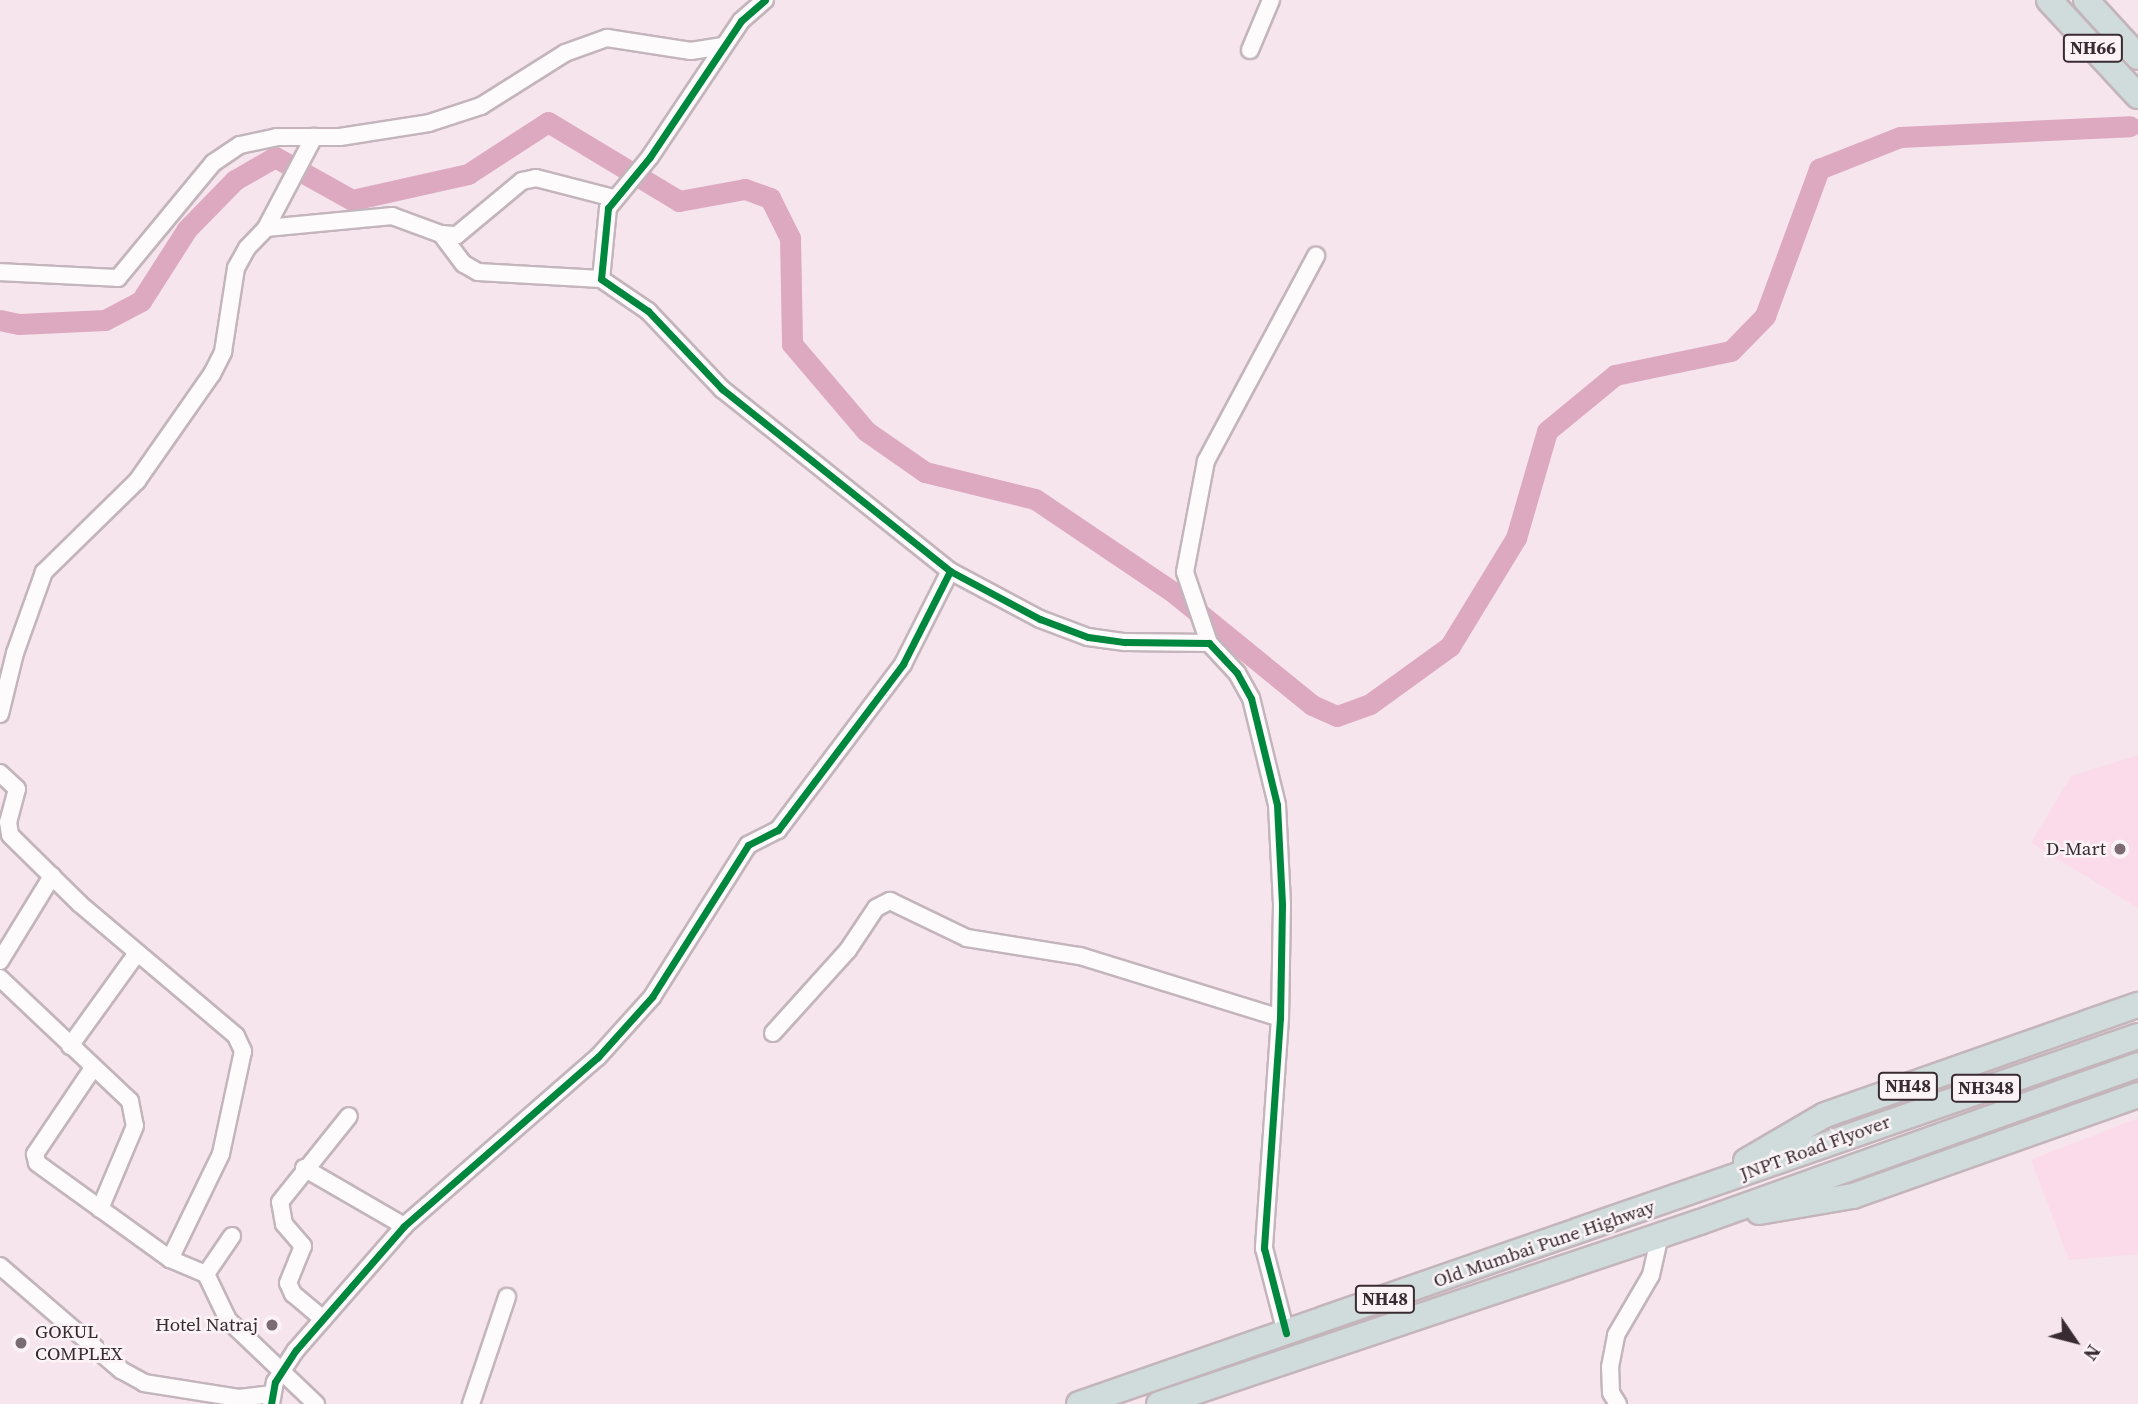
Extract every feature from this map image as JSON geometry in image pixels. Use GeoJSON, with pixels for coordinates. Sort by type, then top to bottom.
{"type":"FeatureCollection","features":[{"type":"Feature","properties":{"kind":"highway","name":"NH66"},"geometry":{"type":"LineString","coordinates":[[2049,0],[2138,96]]}},
{"type":"Feature","properties":{"kind":"highway","name":"NH66"},"geometry":{"type":"LineString","coordinates":[[2087,0],[2138,57]]}},
{"type":"Feature","properties":{"kind":"highway","name":"NH48"},"geometry":{"type":"LineString","coordinates":[[1690,1193],[1825,1115],[2138,1005]]}},
{"type":"Feature","properties":{"kind":"highway","name":"JNPT Road Flyover"},"geometry":{"type":"LineString","coordinates":[[1690,1193],[2138,1036]]}},
{"type":"Feature","properties":{"kind":"highway","name":"JNPT Road Flyover"},"geometry":{"type":"LineString","coordinates":[[1700,1222],[1844,1168],[2138,1065]]}},
{"type":"Feature","properties":{"kind":"highway","name":"NH48"},"geometry":{"type":"LineString","coordinates":[[1700,1222],[1853,1196],[2138,1095]]}},
{"type":"Feature","properties":{"kind":"highway","name":"Old Mumbai Pune Highway"},"geometry":{"type":"LineString","coordinates":[[1087,1403],[1690,1193]]}},
{"type":"Feature","properties":{"kind":"highway","name":"Old Mumbai Pune Highway"},"geometry":{"type":"LineString","coordinates":[[1159,1404],[1700,1222]]}},
{"type":"Feature","properties":{"kind":"street"},"geometry":{"type":"LineString","coordinates":[[601,279],[603,220],[617,195],[650,157],[741,21],[765,0]]}},
{"type":"Feature","properties":{"kind":"street"},"geometry":{"type":"LineString","coordinates":[[1250,50],[1270,0]]}},
{"type":"Feature","properties":{"kind":"street"},"geometry":{"type":"LineString","coordinates":[[0,272],[118,278],[213,163],[240,145],[277,137],[378,133],[481,106],[565,53],[598,40],[619,38],[691,51],[723,46]]}},
{"type":"Feature","properties":{"kind":"street"},"geometry":{"type":"LineString","coordinates":[[0,714],[15,653],[44,572],[137,481],[212,374],[223,352],[236,268],[266,228],[292,185],[302,157],[314,137]]}},
{"type":"Feature","properties":{"kind":"street"},"geometry":{"type":"LineString","coordinates":[[266,228],[392,216],[441,234],[462,231],[522,181],[547,180],[617,195]]}},
{"type":"Feature","properties":{"kind":"street"},"geometry":{"type":"LineString","coordinates":[[441,234],[464,264],[478,272],[601,279],[648,311],[722,389],[950,571],[1040,619],[1088,637],[1125,642],[1207,638]]}},
{"type":"Feature","properties":{"kind":"street"},"geometry":{"type":"LineString","coordinates":[[1286,1333],[1264,1248],[1280,1018],[1283,905],[1278,805],[1251,698],[1237,673],[1207,638],[1185,572],[1206,461],[1316,256]]}},
{"type":"Feature","properties":{"kind":"street"},"geometry":{"type":"LineString","coordinates":[[0,1266],[121,1370],[144,1383],[239,1398],[271,1399],[281,1372],[404,1226],[598,1057],[652,998],[748,845],[778,830],[903,664],[950,571]]}},
{"type":"Feature","properties":{"kind":"street"},"geometry":{"type":"LineString","coordinates":[[0,773],[17,789],[8,822],[10,835],[137,953],[236,1036],[243,1051],[221,1153],[170,1259]]}},
{"type":"Feature","properties":{"kind":"street"},"geometry":{"type":"LineString","coordinates":[[0,961],[52,876]]}},
{"type":"Feature","properties":{"kind":"street"},"geometry":{"type":"LineString","coordinates":[[773,1033],[848,950],[876,908],[890,901],[967,938],[1080,956],[1280,1018]]}},
{"type":"Feature","properties":{"kind":"street"},"geometry":{"type":"LineString","coordinates":[[70,1046],[137,953]]}},
{"type":"Feature","properties":{"kind":"street"},"geometry":{"type":"LineString","coordinates":[[0,978],[130,1101],[135,1112],[135,1126],[100,1209]]}},
{"type":"Feature","properties":{"kind":"street"},"geometry":{"type":"LineString","coordinates":[[93,1068],[34,1158],[170,1259],[206,1274],[228,1320],[316,1404]]}},
{"type":"Feature","properties":{"kind":"street"},"geometry":{"type":"LineString","coordinates":[[323,1319],[293,1294],[288,1283],[303,1246],[284,1224],[279,1202],[349,1116]]}},
{"type":"Feature","properties":{"kind":"street"},"geometry":{"type":"LineString","coordinates":[[304,1168],[404,1226]]}},
{"type":"Feature","properties":{"kind":"street"},"geometry":{"type":"LineString","coordinates":[[1618,1404],[1611,1393],[1609,1367],[1616,1335],[1651,1275],[1660,1235]]}},
{"type":"Feature","properties":{"kind":"street"},"geometry":{"type":"LineString","coordinates":[[206,1274],[232,1236]]}},
{"type":"Feature","properties":{"kind":"street"},"geometry":{"type":"LineString","coordinates":[[471,1404],[489,1338],[507,1297]]}},
{"type":"Feature","properties":{"kind":"shaded area"},"geometry":{"type":"Polygon","coordinates":[[[2138,755],[2138,908],[2031,843],[2071,776],[2138,755]]]}},
{"type":"Feature","properties":{"kind":"shaded area"},"geometry":{"type":"Polygon","coordinates":[[[2138,1118],[2138,1254],[2069,1260],[2031,1160],[2138,1118]]]}},
{"type":"Feature","properties":{"kind":"waterway"},"geometry":{"type":"LineString","coordinates":[[0,320],[19,324],[105,320],[141,301],[187,229],[235,180],[275,157],[352,200],[468,174],[548,122],[679,201],[745,189],[770,198],[790,238],[792,344],[866,431],[925,472],[1035,499],[1173,592],[1312,705],[1337,716],[1370,704],[1450,646],[1516,538],[1547,431],[1615,375],[1731,351],[1765,316],[1819,169],[1900,137],[2130,126]]}},
{"type":"Feature","properties":{"kind":"cycle path"},"geometry":{"type":"LineString","coordinates":[[765,0],[741,21],[650,157],[608,208],[601,279],[648,311],[722,389],[950,571],[1040,619],[1088,637],[1125,642],[1209,643],[1237,673],[1251,698],[1277,805],[1282,905],[1280,1018],[1264,1248],[1286,1333]]}},
{"type":"Feature","properties":{"kind":"cycle path"},"geometry":{"type":"LineString","coordinates":[[271,1404],[275,1382],[296,1350],[404,1226],[598,1057],[652,997],[748,845],[778,830],[903,664],[950,571]]}},
{"type":"Feature","properties":{"kind":"place","name":"D-Mart"},"geometry":{"type":"Point","coordinates":[2120,849]}},
{"type":"Feature","properties":{"kind":"place","name":"Hotel Natraj"},"geometry":{"type":"Point","coordinates":[272,1325]}},
{"type":"Feature","properties":{"kind":"place","name":"GOKUL COMPLEX"},"geometry":{"type":"Point","coordinates":[21,1343]}}]}
